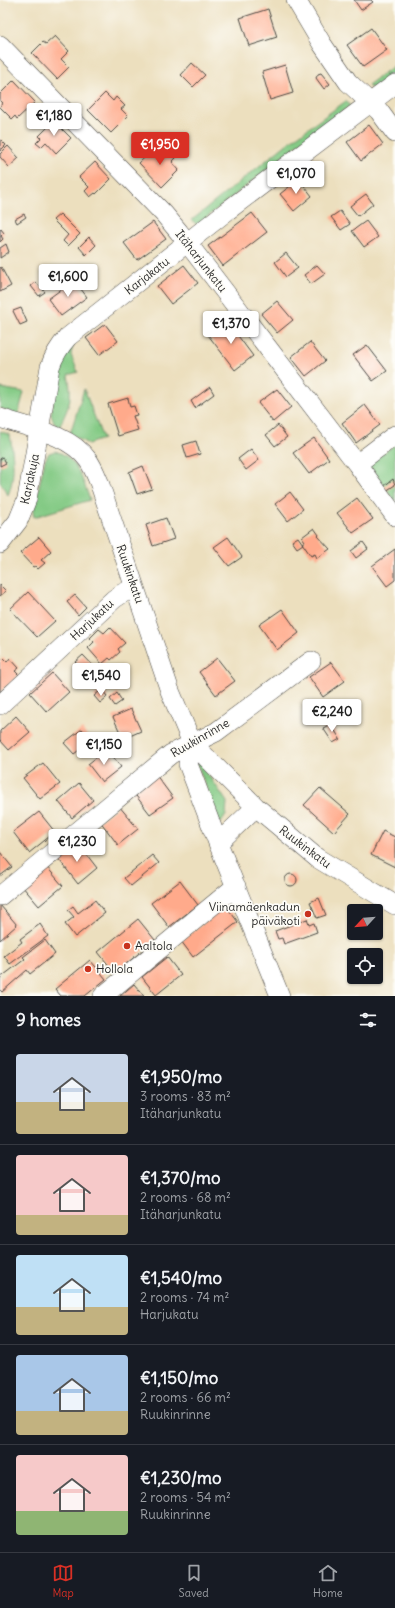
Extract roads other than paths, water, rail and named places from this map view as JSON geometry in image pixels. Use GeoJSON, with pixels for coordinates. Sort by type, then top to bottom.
{"type":"FeatureCollection","features":[{"type":"Feature","properties":{"kind":"street"},"geometry":{"type":"LineString","coordinates":[[296,0],[333,61],[348,82],[379,111],[395,133]]}},
{"type":"Feature","properties":{"kind":"street","name":"Itäharjunkatu"},"geometry":{"type":"LineString","coordinates":[[0,45],[164,214],[357,464],[395,516]]}},
{"type":"Feature","properties":{"kind":"street","name":"Karjakatu"},"geometry":{"type":"LineString","coordinates":[[39,431],[50,367],[62,343],[68,337],[188,244],[227,211],[395,84]]}},
{"type":"Feature","properties":{"kind":"street"},"geometry":{"type":"LineString","coordinates":[[0,418],[39,431]]}},
{"type":"Feature","properties":{"kind":"street","name":"Karjakuja"},"geometry":{"type":"LineString","coordinates":[[0,544],[18,521],[27,499],[39,431]]}},
{"type":"Feature","properties":{"kind":"street","name":"Ruukinkatu"},"geometry":{"type":"LineString","coordinates":[[39,431],[61,438],[73,445],[93,467],[170,692],[192,743],[256,807],[317,858],[395,905]]}},
{"type":"Feature","properties":{"kind":"street"},"geometry":{"type":"LineString","coordinates":[[357,464],[395,435]]}},
{"type":"Feature","properties":{"kind":"street","name":"Harjukatu"},"geometry":{"type":"LineString","coordinates":[[0,705],[114,599],[134,588]]}},
{"type":"Feature","properties":{"kind":"street","name":"Ruukinrinne"},"geometry":{"type":"LineString","coordinates":[[0,896],[171,754],[216,732],[311,661]]}},
{"type":"Feature","properties":{"kind":"street"},"geometry":{"type":"LineString","coordinates":[[192,743],[188,764],[218,843],[280,996]]}},
{"type":"Feature","properties":{"kind":"street"},"geometry":{"type":"LineString","coordinates":[[218,843],[256,807]]}},
{"type":"Feature","properties":{"kind":"street"},"geometry":{"type":"LineString","coordinates":[[103,996],[236,886]]}},
{"type":"Feature","properties":{"kind":"place","name":"Viinamäenkadun päiväkoti"},"geometry":{"type":"Point","coordinates":[308,914]}},
{"type":"Feature","properties":{"kind":"place","name":"Aaltola"},"geometry":{"type":"Point","coordinates":[127,946]}},
{"type":"Feature","properties":{"kind":"place","name":"Hollola"},"geometry":{"type":"Point","coordinates":[88,969]}}]}
